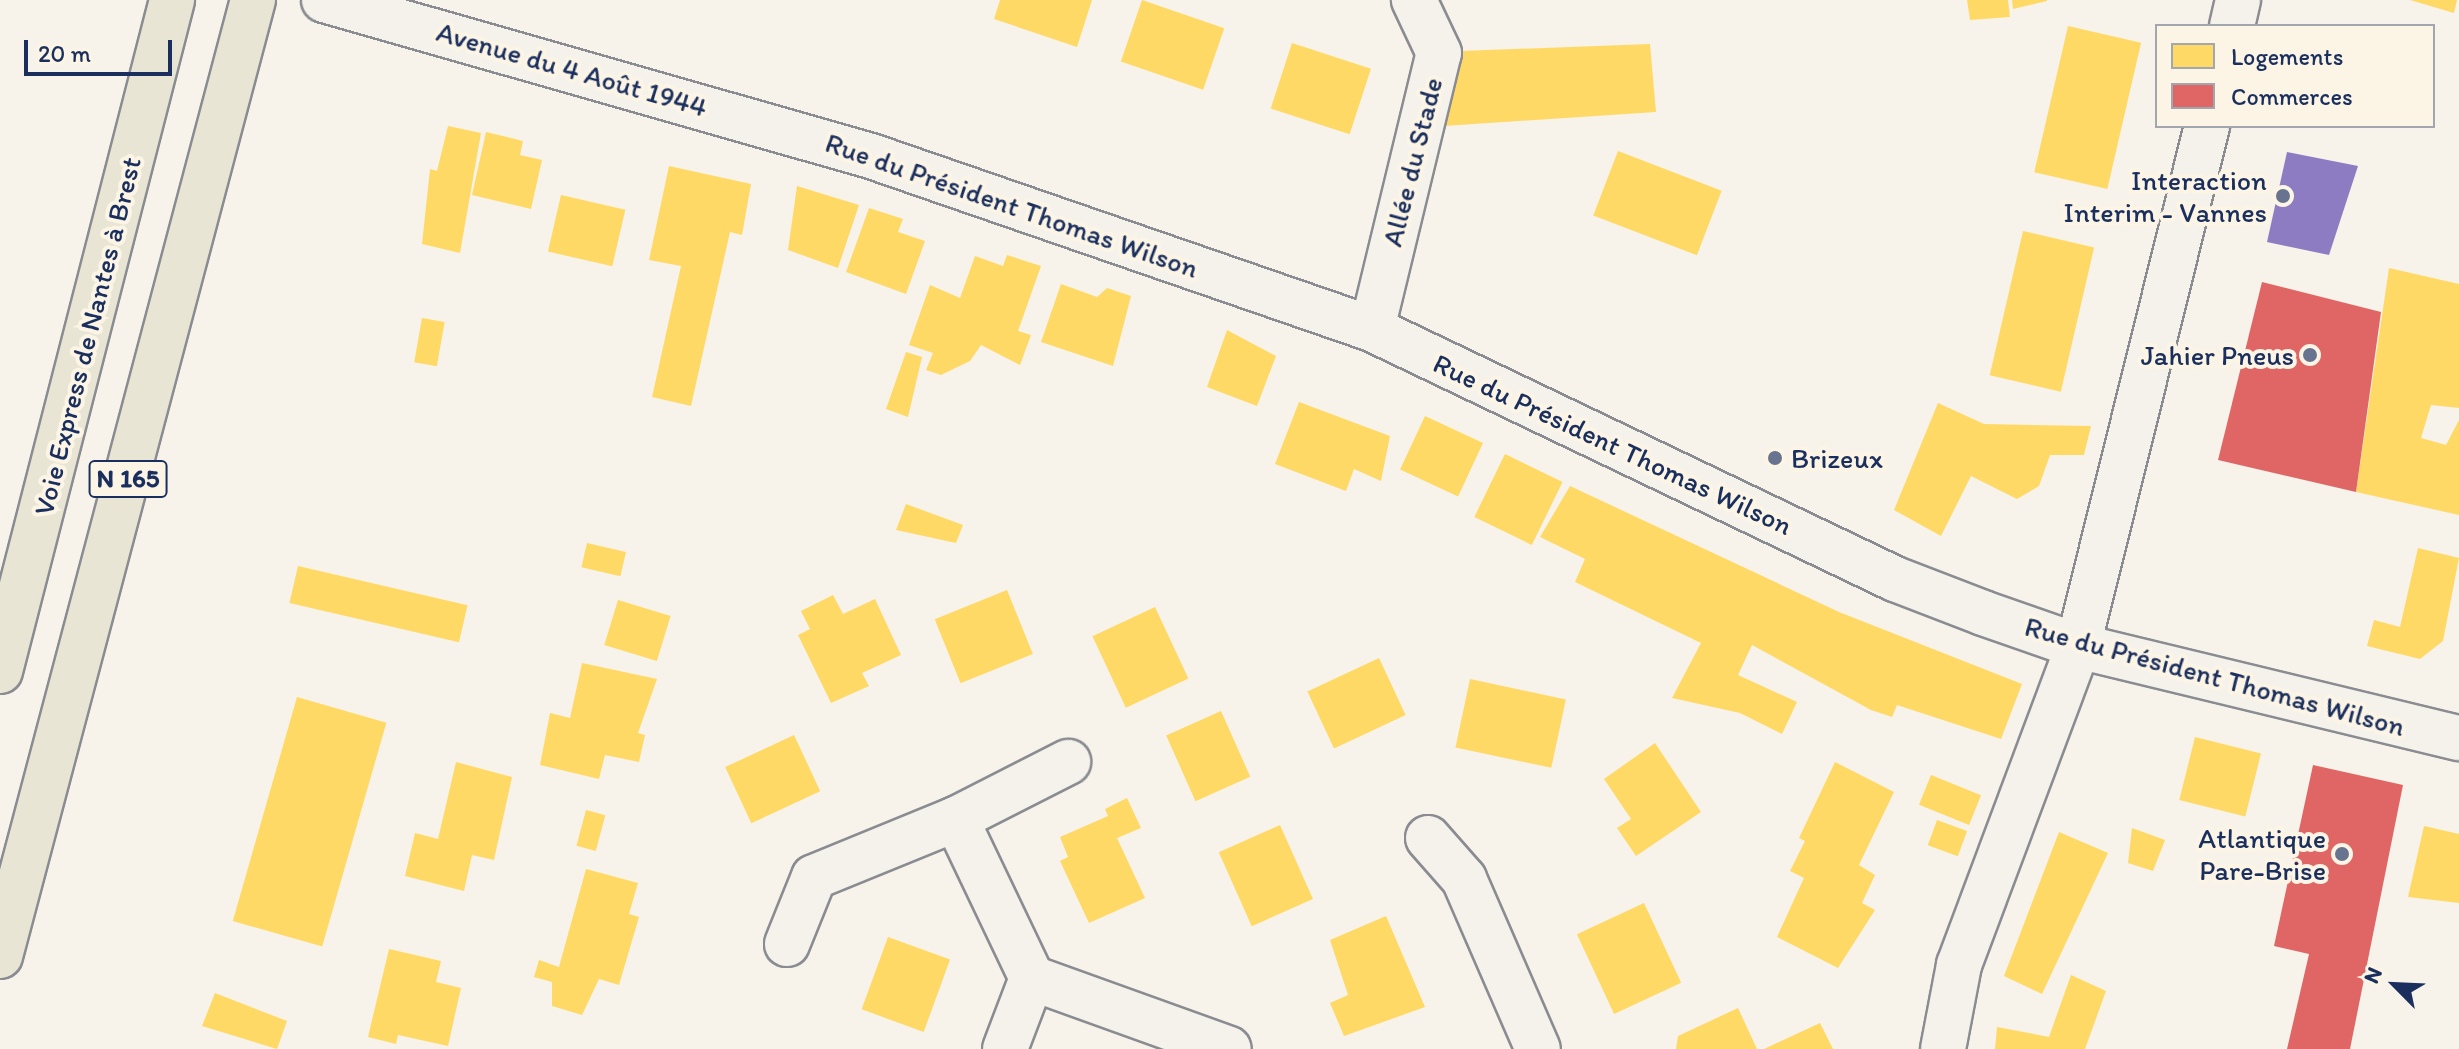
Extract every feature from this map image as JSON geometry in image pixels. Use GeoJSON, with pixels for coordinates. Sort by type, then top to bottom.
{"type":"FeatureCollection","features":[{"type":"Feature","properties":{"kind":"highway","name":"Voie Express de Nantes à Brest"},"geometry":{"type":"LineString","coordinates":[[0,671],[172,0]]}},
{"type":"Feature","properties":{"kind":"highway","name":"N 165"},"geometry":{"type":"LineString","coordinates":[[0,956],[253,0]]}},
{"type":"Feature","properties":{"kind":"street","name":"Allée du Stade"},"geometry":{"type":"LineString","coordinates":[[1372,329],[1439,53],[1414,0]]}},
{"type":"Feature","properties":{"kind":"street"},"geometry":{"type":"LineString","coordinates":[[2232,24],[2238,0]]}},
{"type":"Feature","properties":{"kind":"street","name":"Avenue du 4 Août 1944"},"geometry":{"type":"LineString","coordinates":[[344,5],[773,125]]}},
{"type":"Feature","properties":{"kind":"street","name":"Rue du Président Thomas Wilson"},"geometry":{"type":"LineString","coordinates":[[773,125],[1372,329],[1895,579],[2078,646],[2457,726]]}},
{"type":"Feature","properties":{"kind":"street"},"geometry":{"type":"LineString","coordinates":[[1943,1049],[1959,965],[2078,646],[2207,128]]}},
{"type":"Feature","properties":{"kind":"street"},"geometry":{"type":"LineString","coordinates":[[787,944],[814,877],[956,819],[1068,762]]}},
{"type":"Feature","properties":{"kind":"street"},"geometry":{"type":"LineString","coordinates":[[956,819],[1032,978],[1229,1049]]}},
{"type":"Feature","properties":{"kind":"street"},"geometry":{"type":"LineString","coordinates":[[1428,838],[1464,879],[1538,1049]]}},
{"type":"Feature","properties":{"kind":"street"},"geometry":{"type":"LineString","coordinates":[[1005,1049],[1032,978]]}},
{"type":"Feature","properties":{"kind":"building: Logements"},"geometry":{"type":"Polygon","coordinates":[[[1000,0],[1092,0],[1077,47],[994,19],[1000,0]]]}},
{"type":"Feature","properties":{"kind":"building: Logements"},"geometry":{"type":"Polygon","coordinates":[[[1142,0],[1224,28],[1203,90],[1121,61],[1142,0]]]}},
{"type":"Feature","properties":{"kind":"building: Logements"},"geometry":{"type":"Polygon","coordinates":[[[1967,0],[2008,0],[2010,17],[1970,20],[1967,0]]]}},
{"type":"Feature","properties":{"kind":"building: Logements"},"geometry":{"type":"Polygon","coordinates":[[[2012,0],[2047,0],[2047,1],[2013,9],[2012,0]]]}},
{"type":"Feature","properties":{"kind":"building: Logements"},"geometry":{"type":"Polygon","coordinates":[[[2410,0],[2457,0],[2454,13],[2410,0]]]}},
{"type":"Feature","properties":{"kind":"building: Logements"},"geometry":{"type":"Polygon","coordinates":[[[2068,26],[2141,43],[2107,189],[2034,172],[2068,26]]]}},
{"type":"Feature","properties":{"kind":"building: Logements"},"geometry":{"type":"Polygon","coordinates":[[[1292,43],[1371,69],[1350,134],[1271,109],[1292,43]]]}},
{"type":"Feature","properties":{"kind":"building: Logements"},"geometry":{"type":"Polygon","coordinates":[[[1650,44],[1656,112],[1444,126],[1460,51],[1650,44]]]}},
{"type":"Feature","properties":{"kind":"building: Logements"},"geometry":{"type":"Polygon","coordinates":[[[448,126],[481,133],[460,253],[422,244],[430,169],[437,171],[448,126]]]}},
{"type":"Feature","properties":{"kind":"building: Logements"},"geometry":{"type":"Polygon","coordinates":[[[486,132],[523,141],[520,155],[542,160],[531,209],[472,195],[486,132]]]}},
{"type":"Feature","properties":{"kind":"building: Logements"},"geometry":{"type":"Polygon","coordinates":[[[1618,151],[1722,191],[1697,255],[1593,215],[1618,151]]]}},
{"type":"Feature","properties":{"kind":"building: Logements"},"geometry":{"type":"Polygon","coordinates":[[[669,166],[751,184],[742,235],[730,232],[691,406],[652,397],[681,266],[649,260],[669,166]]]}},
{"type":"Feature","properties":{"kind":"building: Logements"},"geometry":{"type":"Polygon","coordinates":[[[797,186],[859,205],[838,268],[788,250],[797,186]]]}},
{"type":"Feature","properties":{"kind":"building: Logements"},"geometry":{"type":"Polygon","coordinates":[[[561,195],[625,210],[612,266],[548,252],[561,195]]]}},
{"type":"Feature","properties":{"kind":"building: Logements"},"geometry":{"type":"Polygon","coordinates":[[[869,208],[903,219],[898,232],[925,241],[906,294],[846,272],[869,208]]]}},
{"type":"Feature","properties":{"kind":"building: Logements"},"geometry":{"type":"Polygon","coordinates":[[[2023,231],[2094,247],[2061,392],[1990,375],[2023,231]]]}},
{"type":"Feature","properties":{"kind":"building: Logements"},"geometry":{"type":"Polygon","coordinates":[[[1007,255],[1041,266],[1018,331],[1031,335],[1020,365],[981,345],[970,361],[941,375],[926,370],[933,353],[909,345],[930,285],[960,298],[975,256],[1003,266],[1007,255]]]}},
{"type":"Feature","properties":{"kind":"building: Logements"},"geometry":{"type":"Polygon","coordinates":[[[2389,268],[2459,284],[2459,408],[2431,405],[2421,438],[2446,445],[2459,420],[2459,515],[2356,492],[2389,268]]]}},
{"type":"Feature","properties":{"kind":"building: Logements"},"geometry":{"type":"Polygon","coordinates":[[[1061,284],[1097,297],[1107,288],[1131,296],[1113,366],[1041,342],[1061,284]]]}},
{"type":"Feature","properties":{"kind":"building: Logements"},"geometry":{"type":"Polygon","coordinates":[[[422,318],[445,322],[437,366],[414,362],[422,318]]]}},
{"type":"Feature","properties":{"kind":"building: Logements"},"geometry":{"type":"Polygon","coordinates":[[[1227,330],[1276,356],[1257,406],[1207,387],[1227,330]]]}},
{"type":"Feature","properties":{"kind":"building: Logements"},"geometry":{"type":"Polygon","coordinates":[[[906,352],[922,357],[908,417],[886,409],[906,352]]]}},
{"type":"Feature","properties":{"kind":"building: Logements"},"geometry":{"type":"Polygon","coordinates":[[[1299,402],[1390,436],[1381,481],[1354,469],[1346,491],[1275,464],[1299,402]]]}},
{"type":"Feature","properties":{"kind":"building: Logements"},"geometry":{"type":"Polygon","coordinates":[[[1938,403],[1984,424],[2091,426],[2084,455],[2050,455],[2039,486],[2017,499],[1971,476],[1941,536],[1894,510],[1938,403]]]}},
{"type":"Feature","properties":{"kind":"building: Logements"},"geometry":{"type":"Polygon","coordinates":[[[1425,416],[1483,443],[1458,497],[1400,469],[1425,416]]]}},
{"type":"Feature","properties":{"kind":"building: Logements"},"geometry":{"type":"Polygon","coordinates":[[[1505,454],[1563,482],[1532,545],[1474,517],[1505,454]]]}},
{"type":"Feature","properties":{"kind":"building: Logements"},"geometry":{"type":"Polygon","coordinates":[[[1570,486],[1839,612],[2022,684],[2001,739],[1897,705],[1892,717],[1871,710],[1752,645],[1738,675],[1797,702],[1782,734],[1740,713],[1672,698],[1701,643],[1575,582],[1585,559],[1540,537],[1570,486]]]}},
{"type":"Feature","properties":{"kind":"building: Logements"},"geometry":{"type":"Polygon","coordinates":[[[906,504],[963,525],[956,543],[896,530],[906,504]]]}},
{"type":"Feature","properties":{"kind":"building: Logements"},"geometry":{"type":"Polygon","coordinates":[[[587,543],[626,552],[620,576],[581,567],[587,543]]]}},
{"type":"Feature","properties":{"kind":"building: Logements"},"geometry":{"type":"Polygon","coordinates":[[[2418,548],[2459,558],[2443,641],[2420,659],[2367,646],[2374,620],[2400,627],[2418,548]]]}},
{"type":"Feature","properties":{"kind":"building: Logements"},"geometry":{"type":"Polygon","coordinates":[[[298,566],[468,605],[459,642],[289,603],[298,566]]]}},
{"type":"Feature","properties":{"kind":"building: Logements"},"geometry":{"type":"Polygon","coordinates":[[[1007,590],[1033,654],[961,683],[935,619],[1007,590]]]}},
{"type":"Feature","properties":{"kind":"building: Logements"},"geometry":{"type":"Polygon","coordinates":[[[833,595],[843,614],[875,599],[901,655],[862,673],[869,686],[831,703],[798,635],[810,629],[801,611],[833,595]]]}},
{"type":"Feature","properties":{"kind":"building: Logements"},"geometry":{"type":"Polygon","coordinates":[[[618,600],[671,616],[657,661],[604,645],[618,600]]]}},
{"type":"Feature","properties":{"kind":"building: Logements"},"geometry":{"type":"Polygon","coordinates":[[[1155,607],[1188,679],[1126,708],[1092,636],[1155,607]]]}},
{"type":"Feature","properties":{"kind":"building: Logements"},"geometry":{"type":"Polygon","coordinates":[[[1379,658],[1406,715],[1334,748],[1307,691],[1379,658]]]}},
{"type":"Feature","properties":{"kind":"building: Logements"},"geometry":{"type":"Polygon","coordinates":[[[582,663],[657,679],[638,733],[645,735],[639,762],[605,755],[599,779],[540,765],[550,713],[570,718],[582,663]]]}},
{"type":"Feature","properties":{"kind":"building: Logements"},"geometry":{"type":"Polygon","coordinates":[[[1470,679],[1566,699],[1551,768],[1455,747],[1470,679]]]}},
{"type":"Feature","properties":{"kind":"building: Logements"},"geometry":{"type":"Polygon","coordinates":[[[297,697],[386,723],[322,947],[233,921],[297,697]]]}},
{"type":"Feature","properties":{"kind":"building: Logements"},"geometry":{"type":"Polygon","coordinates":[[[1221,711],[1250,777],[1195,801],[1166,735],[1221,711]]]}},
{"type":"Feature","properties":{"kind":"building: Logements"},"geometry":{"type":"Polygon","coordinates":[[[794,735],[820,791],[751,823],[725,767],[794,735]]]}},
{"type":"Feature","properties":{"kind":"building: Logements"},"geometry":{"type":"Polygon","coordinates":[[[2195,737],[2261,753],[2245,817],[2179,800],[2195,737]]]}},
{"type":"Feature","properties":{"kind":"building: Logements"},"geometry":{"type":"Polygon","coordinates":[[[1655,743],[1701,812],[1636,856],[1617,828],[1631,819],[1604,779],[1655,743]]]}},
{"type":"Feature","properties":{"kind":"building: Logements"},"geometry":{"type":"Polygon","coordinates":[[[456,762],[512,777],[494,860],[472,855],[464,891],[405,876],[415,833],[438,839],[456,762]]]}},
{"type":"Feature","properties":{"kind":"building: Logements"},"geometry":{"type":"Polygon","coordinates":[[[1835,762],[1894,792],[1859,865],[1875,875],[1862,903],[1875,910],[1838,968],[1777,937],[1804,878],[1790,871],[1805,841],[1799,838],[1835,762]]]}},
{"type":"Feature","properties":{"kind":"building: Logements"},"geometry":{"type":"Polygon","coordinates":[[[1931,775],[1981,795],[1969,825],[1919,805],[1931,775]]]}},
{"type":"Feature","properties":{"kind":"building: Logements"},"geometry":{"type":"Polygon","coordinates":[[[1127,798],[1141,828],[1117,838],[1145,898],[1089,923],[1060,861],[1068,857],[1060,837],[1108,816],[1105,809],[1127,798]]]}},
{"type":"Feature","properties":{"kind":"building: Logements"},"geometry":{"type":"Polygon","coordinates":[[[586,810],[605,815],[596,851],[576,846],[586,810]]]}},
{"type":"Feature","properties":{"kind":"building: Logements"},"geometry":{"type":"Polygon","coordinates":[[[1937,820],[1967,831],[1958,856],[1928,845],[1937,820]]]}},
{"type":"Feature","properties":{"kind":"building: Logements"},"geometry":{"type":"Polygon","coordinates":[[[1280,825],[1313,899],[1252,926],[1219,852],[1280,825]]]}},
{"type":"Feature","properties":{"kind":"building: Logements"},"geometry":{"type":"Polygon","coordinates":[[[2424,826],[2459,834],[2459,903],[2408,897],[2424,826]]]}},
{"type":"Feature","properties":{"kind":"building: Logements"},"geometry":{"type":"Polygon","coordinates":[[[2132,828],[2165,840],[2153,871],[2128,863],[2132,828]]]}},
{"type":"Feature","properties":{"kind":"building: Logements"},"geometry":{"type":"Polygon","coordinates":[[[2059,832],[2108,853],[2042,994],[2004,976],[2059,832]]]}},
{"type":"Feature","properties":{"kind":"building: Logements"},"geometry":{"type":"Polygon","coordinates":[[[586,869],[638,883],[629,914],[639,917],[619,985],[599,979],[582,1015],[552,1006],[552,982],[534,977],[539,960],[559,967],[586,869]]]}},
{"type":"Feature","properties":{"kind":"building: Logements"},"geometry":{"type":"Polygon","coordinates":[[[1644,903],[1681,983],[1614,1014],[1577,934],[1644,903]]]}},
{"type":"Feature","properties":{"kind":"building: Logements"},"geometry":{"type":"Polygon","coordinates":[[[1386,916],[1425,1007],[1344,1036],[1330,1003],[1348,995],[1330,940],[1386,916]]]}},
{"type":"Feature","properties":{"kind":"building: Logements"},"geometry":{"type":"Polygon","coordinates":[[[888,937],[950,960],[924,1032],[862,1009],[888,937]]]}},
{"type":"Feature","properties":{"kind":"building: Logements"},"geometry":{"type":"Polygon","coordinates":[[[389,949],[441,961],[436,982],[461,988],[448,1046],[398,1035],[396,1044],[368,1037],[389,949]]]}},
{"type":"Feature","properties":{"kind":"building: Logements"},"geometry":{"type":"Polygon","coordinates":[[[2071,975],[2106,991],[2085,1049],[1995,1049],[1997,1027],[2049,1037],[2071,975]]]}},
{"type":"Feature","properties":{"kind":"building: Logements"},"geometry":{"type":"Polygon","coordinates":[[[215,993],[287,1021],[277,1049],[202,1026],[215,993]]]}},
{"type":"Feature","properties":{"kind":"building: Logements"},"geometry":{"type":"Polygon","coordinates":[[[1738,1008],[1757,1049],[1676,1049],[1678,1036],[1738,1008]]]}},
{"type":"Feature","properties":{"kind":"building: Logements"},"geometry":{"type":"Polygon","coordinates":[[[1820,1023],[1833,1049],[1764,1049],[1820,1023]]]}},
{"type":"Feature","properties":{"kind":"building: Commerces","name":"Jahier Pneus"},"geometry":{"type":"Polygon","coordinates":[[[2262,282],[2381,312],[2356,492],[2218,460],[2262,282]]]}},
{"type":"Feature","properties":{"kind":"building: Commerces","name":"Atlantique Pare-Brise"},"geometry":{"type":"Polygon","coordinates":[[[2313,765],[2403,785],[2350,1049],[2287,1049],[2309,954],[2274,946],[2313,765]]]}},
{"type":"Feature","properties":{"kind":"building: Bureaux"},"geometry":{"type":"Polygon","coordinates":[[[2287,152],[2358,166],[2329,255],[2267,242],[2287,152]]]}},
{"type":"Feature","properties":{"kind":"place","name":"Interaction Interim - Vannes"},"geometry":{"type":"Point","coordinates":[2283,196]}},
{"type":"Feature","properties":{"kind":"place","name":"Jahier Pneus"},"geometry":{"type":"Point","coordinates":[2310,355]}},
{"type":"Feature","properties":{"kind":"place","name":"Brizeux"},"geometry":{"type":"Point","coordinates":[1775,458]}},
{"type":"Feature","properties":{"kind":"place","name":"Atlantique Pare-Brise"},"geometry":{"type":"Point","coordinates":[2342,854]}}]}
